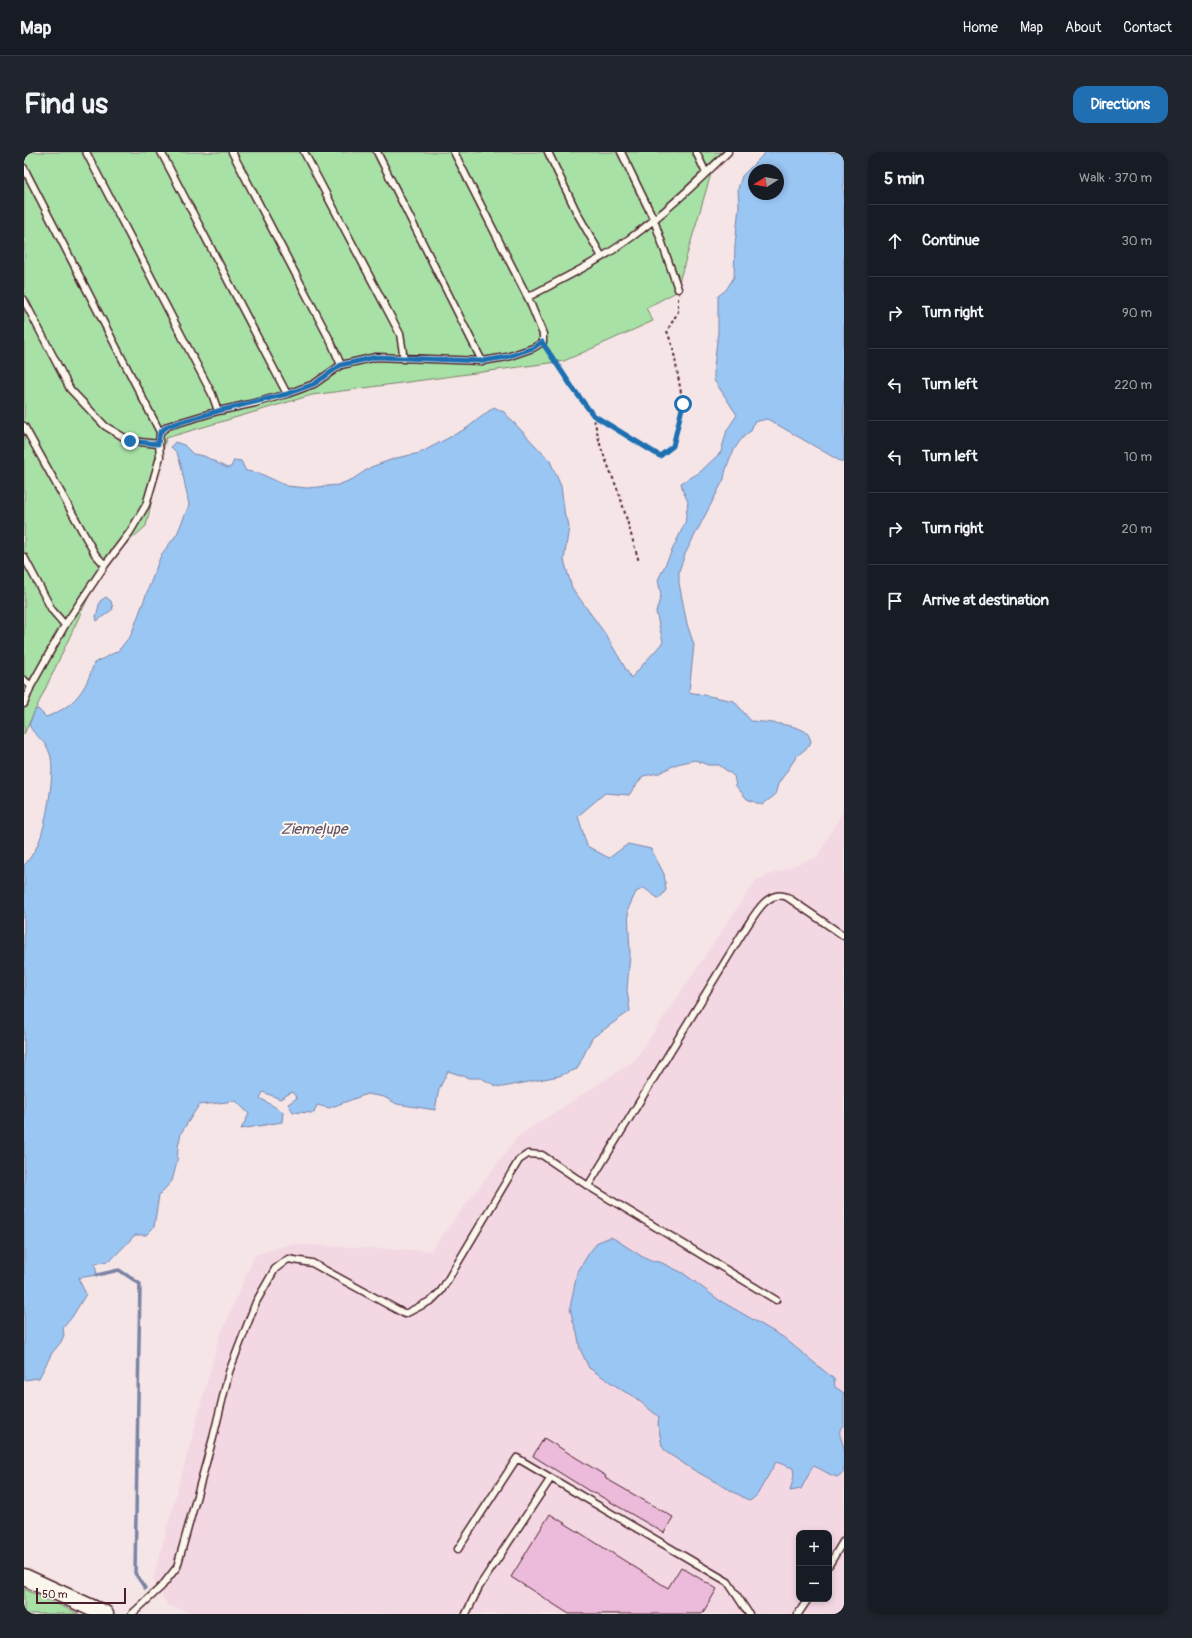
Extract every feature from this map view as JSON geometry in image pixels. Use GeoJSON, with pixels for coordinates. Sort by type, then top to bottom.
{"type":"FeatureCollection","features":[{"type":"Feature","properties":{"kind":"street"},"geometry":{"type":"LineString","coordinates":[[24,1577],[105,1614]]}},
{"type":"Feature","properties":{"kind":"lane"},"geometry":{"type":"LineString","coordinates":[[86,152],[212,394],[218,411]]}},
{"type":"Feature","properties":{"kind":"lane"},"geometry":{"type":"LineString","coordinates":[[161,152],[287,394]]}},
{"type":"Feature","properties":{"kind":"lane"},"geometry":{"type":"LineString","coordinates":[[232,152],[331,342],[341,365]]}},
{"type":"Feature","properties":{"kind":"lane"},"geometry":{"type":"LineString","coordinates":[[304,152],[400,334],[404,359]]}},
{"type":"Feature","properties":{"kind":"lane"},"geometry":{"type":"LineString","coordinates":[[377,152],[482,361]]}},
{"type":"Feature","properties":{"kind":"lane"},"geometry":{"type":"LineString","coordinates":[[160,432],[168,426],[218,411],[287,394],[314,384],[341,365],[376,357],[482,361],[507,357],[529,349],[542,342],[543,334],[528,297],[454,152]]}},
{"type":"Feature","properties":{"kind":"lane"},"geometry":{"type":"LineString","coordinates":[[548,152],[577,213],[602,257]]}},
{"type":"Feature","properties":{"kind":"lane"},"geometry":{"type":"LineString","coordinates":[[621,152],[654,220],[678,289]]}},
{"type":"Feature","properties":{"kind":"lane"},"geometry":{"type":"LineString","coordinates":[[696,152],[706,173]]}},
{"type":"Feature","properties":{"kind":"lane"},"geometry":{"type":"LineString","coordinates":[[528,297],[602,257],[629,240],[654,220],[728,152]]}},
{"type":"Feature","properties":{"kind":"lane"},"geometry":{"type":"LineString","coordinates":[[24,168],[160,432],[158,444],[160,457],[146,505],[130,532],[105,565],[65,626],[32,686],[24,704]]}},
{"type":"Feature","properties":{"kind":"lane"},"geometry":{"type":"LineString","coordinates":[[24,300],[70,389],[105,426],[130,441],[158,444]]}},
{"type":"Feature","properties":{"kind":"lane"},"geometry":{"type":"LineString","coordinates":[[24,426],[95,554],[105,565]]}},
{"type":"Feature","properties":{"kind":"lane"},"geometry":{"type":"LineString","coordinates":[[24,557],[52,610],[65,626]]}},
{"type":"Feature","properties":{"kind":"lane"},"geometry":{"type":"LineString","coordinates":[[24,680],[32,686]]}},
{"type":"Feature","properties":{"kind":"lane"},"geometry":{"type":"LineString","coordinates":[[588,1186],[742,934],[767,901],[776,895],[787,897],[844,936]]}},
{"type":"Feature","properties":{"kind":"lane"},"geometry":{"type":"LineString","coordinates":[[132,1614],[162,1586],[177,1567],[213,1438],[229,1372],[256,1302],[275,1270],[288,1259],[312,1263],[405,1314],[432,1300],[441,1291],[519,1160],[528,1154],[542,1155],[588,1186],[776,1300]]}},
{"type":"Feature","properties":{"kind":"lane"},"geometry":{"type":"LineString","coordinates":[[458,1549],[517,1458],[728,1582],[749,1614]]}},
{"type":"Feature","properties":{"kind":"lane"},"geometry":{"type":"LineString","coordinates":[[466,1614],[479,1587],[551,1478]]}},
{"type":"Feature","properties":{"kind":"lane"},"geometry":{"type":"LineString","coordinates":[[832,1560],[844,1540]]}},
{"type":"Feature","properties":{"kind":"lane"},"geometry":{"type":"LineString","coordinates":[[798,1614],[806,1602]]}},
{"type":"Feature","properties":{"kind":"path"},"geometry":{"type":"LineString","coordinates":[[542,342],[593,415],[660,456],[673,446],[683,404],[673,348],[667,330],[678,312],[678,289]]}},
{"type":"Feature","properties":{"kind":"path"},"geometry":{"type":"LineString","coordinates":[[593,415],[600,448],[620,496],[639,562]]}},
{"type":"Feature","properties":{"kind":"shaded area"},"geometry":{"type":"Polygon","coordinates":[[[844,809],[844,1614],[197,1614],[168,1606],[153,1579],[219,1338],[255,1255],[290,1244],[430,1251],[518,1136],[634,1061],[756,880],[817,857],[844,809]]]}},
{"type":"Feature","properties":{"kind":"green space"},"geometry":{"type":"Polygon","coordinates":[[[24,152],[724,152],[716,157],[676,292],[646,308],[653,321],[564,361],[312,395],[166,438],[146,526],[104,564],[24,734],[24,152]]]}},
{"type":"Feature","properties":{"kind":"green space"},"geometry":{"type":"Polygon","coordinates":[[[24,1589],[79,1614],[24,1614],[24,1589]]]}},
{"type":"Feature","properties":{"kind":"water","name":"Ziemeļupe"},"geometry":{"type":"Polygon","coordinates":[[[766,152],[844,152],[844,462],[767,419],[754,422],[751,431],[741,440],[733,452],[727,466],[724,479],[685,554],[679,571],[679,583],[687,624],[694,645],[689,692],[734,701],[751,721],[780,724],[803,730],[808,734],[811,741],[809,746],[797,756],[778,784],[775,795],[762,805],[747,799],[736,786],[734,776],[719,765],[708,765],[695,760],[677,764],[659,773],[643,776],[629,795],[605,793],[578,816],[587,846],[609,858],[628,844],[651,849],[664,874],[666,890],[659,899],[644,888],[636,892],[628,909],[630,954],[627,990],[630,1011],[592,1038],[577,1069],[559,1076],[503,1087],[496,1086],[481,1078],[469,1078],[448,1071],[439,1089],[435,1110],[397,1104],[384,1097],[367,1094],[329,1108],[317,1105],[314,1113],[293,1112],[288,1104],[297,1098],[292,1092],[280,1099],[263,1092],[260,1098],[283,1112],[282,1122],[241,1129],[249,1114],[236,1101],[199,1105],[181,1133],[177,1162],[172,1181],[159,1195],[154,1227],[146,1235],[135,1235],[111,1260],[95,1264],[97,1275],[78,1278],[86,1294],[72,1317],[63,1328],[64,1335],[61,1342],[52,1353],[39,1378],[24,1380],[24,865],[29,860],[39,842],[50,796],[52,771],[52,761],[46,745],[34,733],[29,725],[35,710],[38,709],[46,717],[56,713],[71,703],[83,689],[94,663],[118,651],[131,635],[161,555],[177,534],[189,505],[181,465],[177,453],[171,447],[175,442],[184,445],[193,454],[204,456],[227,468],[231,467],[234,460],[241,461],[246,471],[259,473],[287,486],[307,488],[338,485],[353,479],[371,467],[396,458],[420,453],[467,428],[494,407],[504,412],[550,461],[561,486],[565,517],[568,521],[569,527],[564,560],[572,588],[606,635],[631,678],[663,642],[656,612],[661,595],[658,580],[685,523],[688,502],[681,483],[699,473],[721,452],[727,430],[737,415],[714,380],[714,367],[718,332],[718,296],[726,290],[734,277],[735,245],[739,206],[738,189],[742,176],[748,170],[748,200],[784,200],[784,164],[754,164],[766,152]]]}},
{"type":"Feature","properties":{"kind":"water"},"geometry":{"type":"Polygon","coordinates":[[[106,597],[111,601],[113,609],[97,621],[96,617],[100,601],[106,597]]]}},
{"type":"Feature","properties":{"kind":"water"},"geometry":{"type":"Polygon","coordinates":[[[611,1237],[651,1261],[660,1262],[683,1273],[719,1300],[783,1337],[834,1379],[835,1387],[844,1393],[844,1425],[841,1427],[840,1436],[844,1449],[844,1472],[837,1477],[813,1466],[801,1489],[790,1491],[794,1476],[793,1468],[776,1462],[757,1495],[750,1501],[692,1469],[666,1452],[662,1446],[658,1424],[659,1417],[632,1395],[589,1368],[580,1349],[570,1308],[577,1273],[589,1253],[598,1242],[611,1237]]]}},
{"type":"Feature","properties":{"kind":"building"},"geometry":{"type":"Polygon","coordinates":[[[544,1438],[606,1476],[605,1478],[673,1517],[664,1533],[595,1493],[594,1494],[533,1456],[544,1438]]]}},
{"type":"Feature","properties":{"kind":"building"},"geometry":{"type":"Polygon","coordinates":[[[550,1514],[668,1588],[681,1567],[717,1589],[702,1614],[569,1614],[511,1577],[550,1514]]]}},
{"type":"Feature","properties":{"kind":"waterway"},"geometry":{"type":"LineString","coordinates":[[97,1275],[119,1270],[140,1284],[135,1573],[145,1588]]}},
{"type":"Feature","properties":{"kind":"route"},"geometry":{"type":"LineString","coordinates":[[130,441],[158,444],[160,432],[168,426],[218,411],[287,394],[314,384],[341,365],[376,357],[482,361],[507,357],[533,348],[542,342],[593,415],[660,456],[673,446],[683,404]]}}]}
